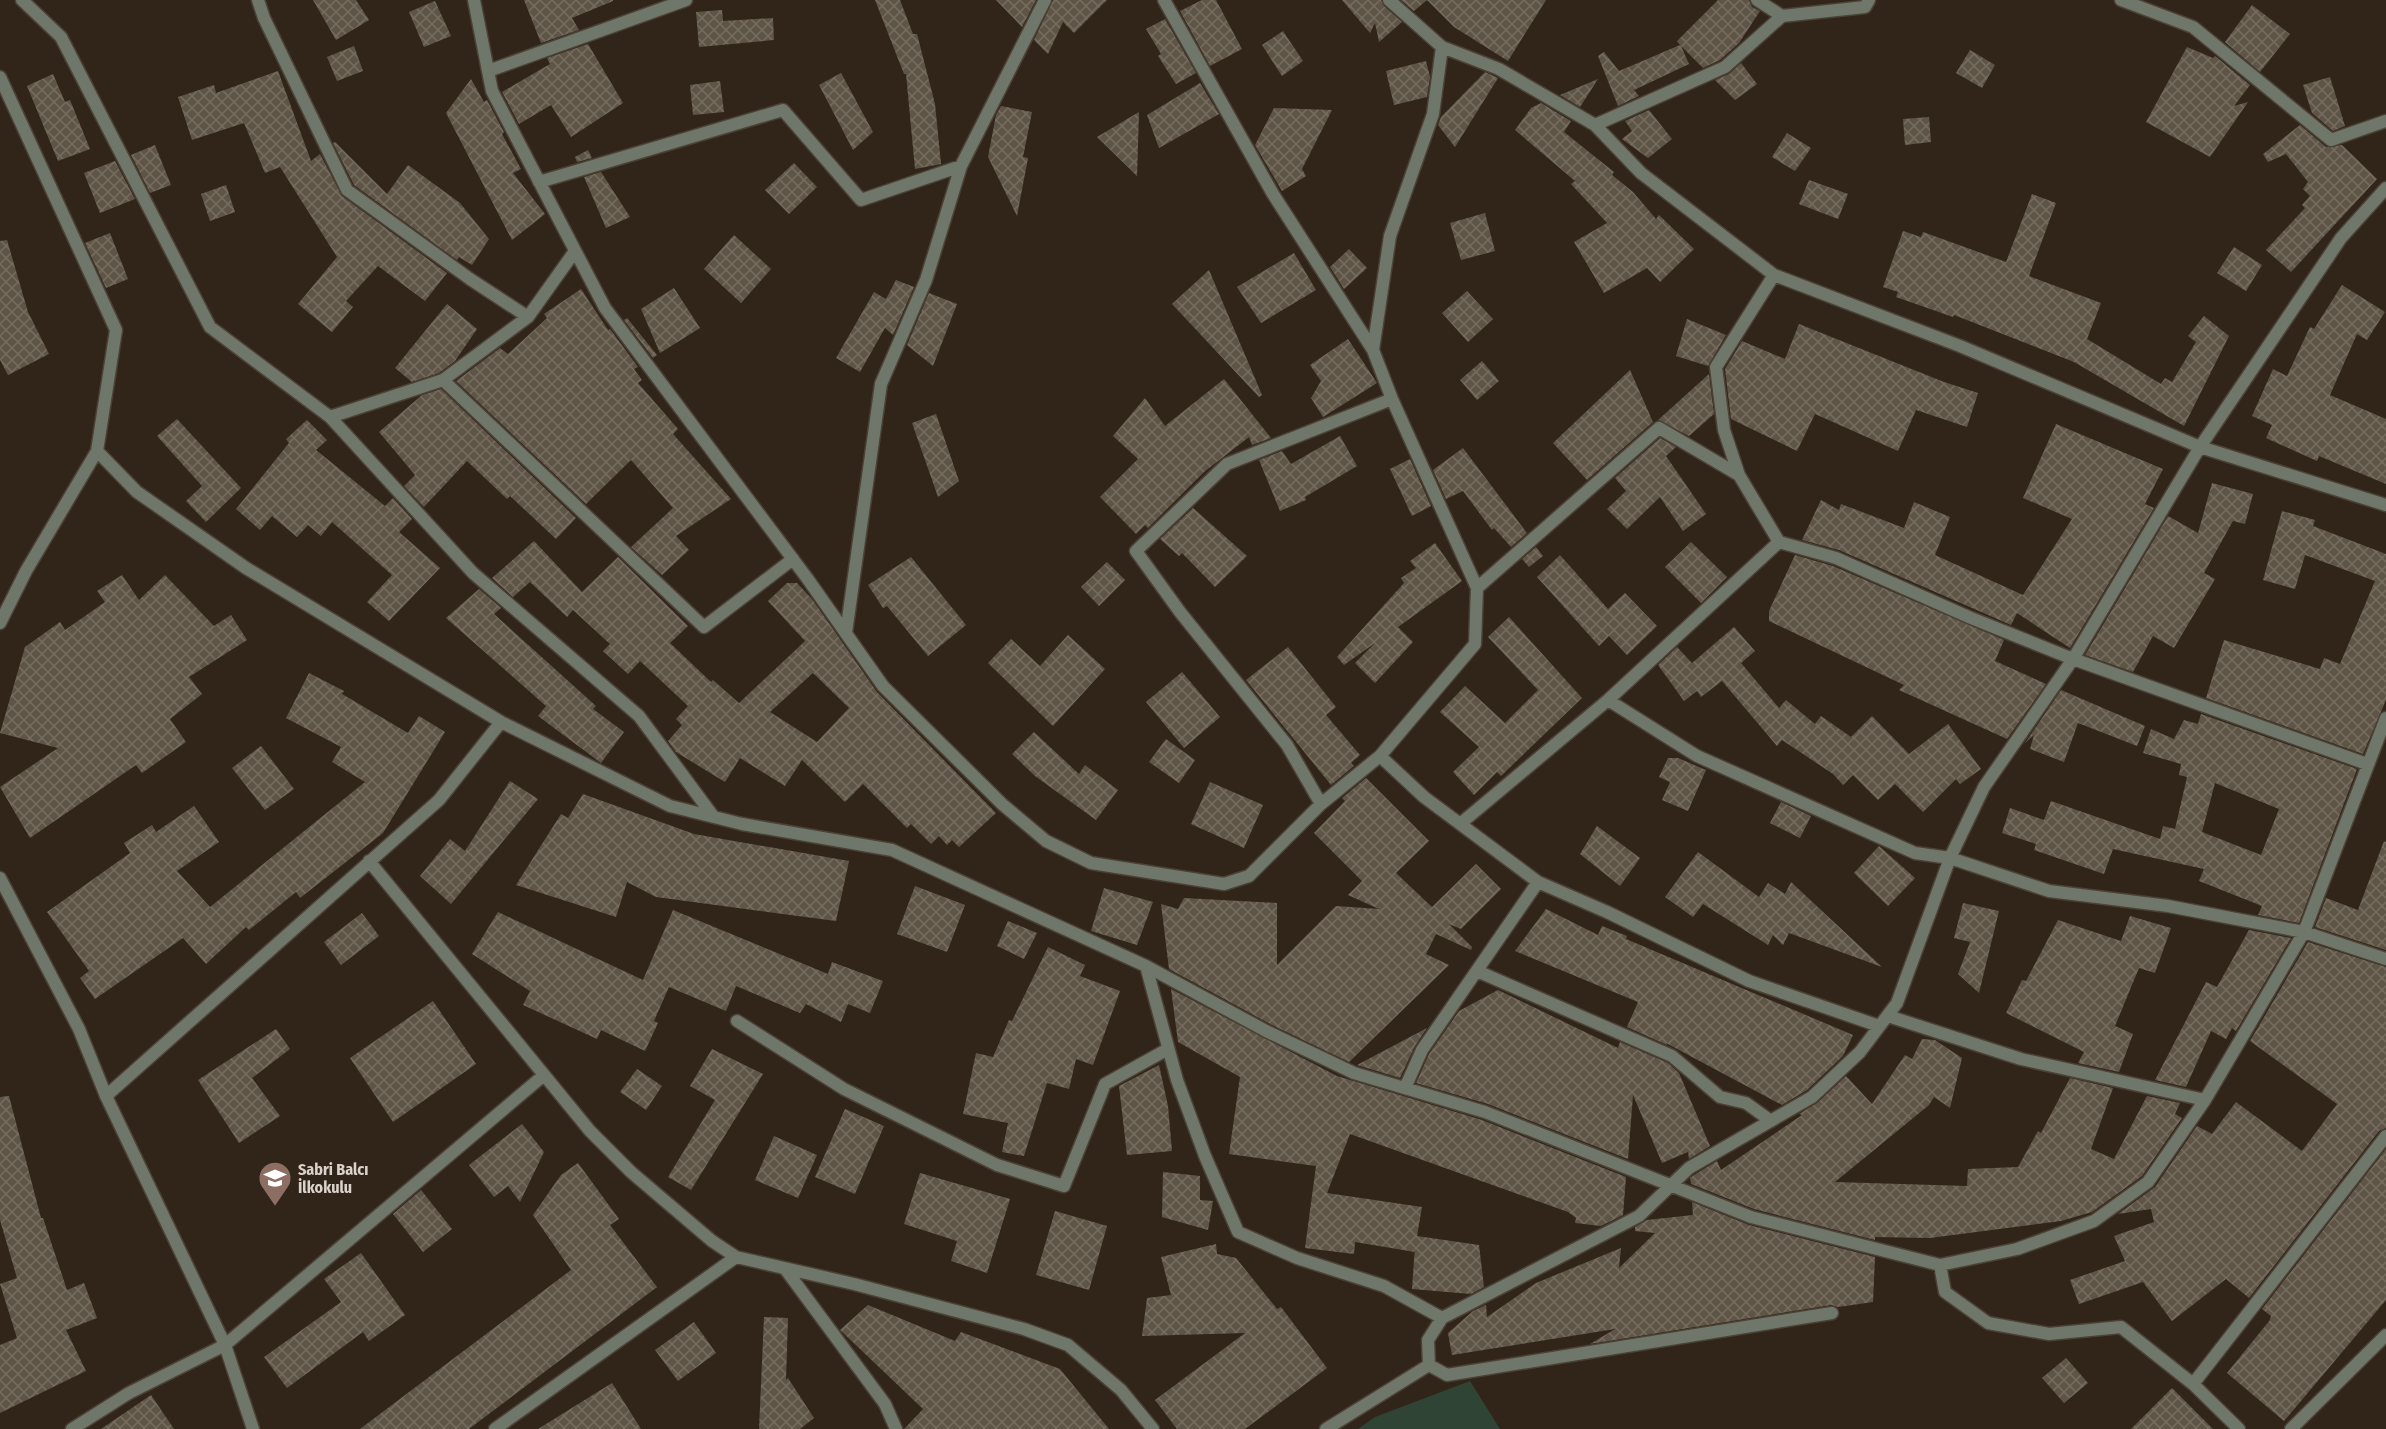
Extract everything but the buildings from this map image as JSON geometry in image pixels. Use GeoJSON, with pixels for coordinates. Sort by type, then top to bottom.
{"type":"FeatureCollection","features":[{"type":"Feature","properties":{"kind":"street"},"geometry":{"type":"LineString","coordinates":[[22,0],[61,36],[210,327],[330,417],[473,573],[639,716],[713,816]]}},
{"type":"Feature","properties":{"kind":"street"},"geometry":{"type":"LineString","coordinates":[[258,0],[264,18],[347,190],[470,279],[528,317]]}},
{"type":"Feature","properties":{"kind":"street"},"geometry":{"type":"LineString","coordinates":[[474,0],[492,90],[605,308],[793,559],[883,686],[1002,804],[1046,841],[1090,863],[1224,884],[1249,876],[1321,804],[1380,756],[1475,644],[1477,588],[1392,399],[1373,350],[1273,194],[1164,0]]}},
{"type":"Feature","properties":{"kind":"street"},"geometry":{"type":"LineString","coordinates":[[489,71],[686,0]]}},
{"type":"Feature","properties":{"kind":"street"},"geometry":{"type":"LineString","coordinates":[[846,633],[881,384],[926,280],[961,166],[1045,0]]}},
{"type":"Feature","properties":{"kind":"street"},"geometry":{"type":"LineString","coordinates":[[1389,0],[1442,47],[1499,69],[1595,125],[1641,173],[1774,275],[1960,346],[2200,447],[2386,505]]}},
{"type":"Feature","properties":{"kind":"street"},"geometry":{"type":"LineString","coordinates":[[1757,0],[1782,16]]}},
{"type":"Feature","properties":{"kind":"street"},"geometry":{"type":"LineString","coordinates":[[1595,125],[1725,67],[1782,16],[1865,8],[1869,0]]}},
{"type":"Feature","properties":{"kind":"street"},"geometry":{"type":"LineString","coordinates":[[2121,0],[2193,27],[2331,140],[2386,121]]}},
{"type":"Feature","properties":{"kind":"street"},"geometry":{"type":"LineString","coordinates":[[1373,350],[1390,236],[1433,114],[1442,47]]}},
{"type":"Feature","properties":{"kind":"street"},"geometry":{"type":"LineString","coordinates":[[0,77],[116,330],[98,451],[26,571],[0,623]]}},
{"type":"Feature","properties":{"kind":"street"},"geometry":{"type":"LineString","coordinates":[[538,182],[783,110],[861,200],[961,166]]}},
{"type":"Feature","properties":{"kind":"street"},"geometry":{"type":"LineString","coordinates":[[1429,1365],[1428,1340],[1442,1318],[1639,1216],[1689,1168],[1812,1097],[1860,1052],[1897,1003],[1950,858],[1984,787],[2073,659],[2200,447],[2341,238],[2386,188]]}},
{"type":"Feature","properties":{"kind":"street"},"geometry":{"type":"LineString","coordinates":[[330,417],[443,380],[528,317],[575,251]]}},
{"type":"Feature","properties":{"kind":"street"},"geometry":{"type":"LineString","coordinates":[[1774,275],[1716,367],[1724,430],[1739,475],[1779,542],[1836,558],[1971,618],[2073,659],[2367,764]]}},
{"type":"Feature","properties":{"kind":"street"},"geometry":{"type":"LineString","coordinates":[[443,380],[704,627],[793,559]]}},
{"type":"Feature","properties":{"kind":"street"},"geometry":{"type":"LineString","coordinates":[[1321,804],[1287,745],[1180,612],[1136,551],[1227,464],[1392,399]]}},
{"type":"Feature","properties":{"kind":"street"},"geometry":{"type":"LineString","coordinates":[[1477,588],[1659,428],[1739,475]]}},
{"type":"Feature","properties":{"kind":"street"},"geometry":{"type":"LineString","coordinates":[[98,451],[136,492],[246,568],[501,722],[670,806],[851,845],[892,850],[1146,966],[1268,1032],[1354,1073],[1485,1112],[1751,1217],[1940,1265],[2017,1249],[2094,1221],[2148,1182],[2205,1100],[2304,932],[2386,718]]}},
{"type":"Feature","properties":{"kind":"street"},"geometry":{"type":"LineString","coordinates":[[1460,824],[1608,700],[1779,542]]}},
{"type":"Feature","properties":{"kind":"street"},"geometry":{"type":"LineString","coordinates":[[1608,700],[1697,756],[1916,853],[1950,858],[2049,891],[2169,906],[2304,932],[2386,959]]}},
{"type":"Feature","properties":{"kind":"street"},"geometry":{"type":"LineString","coordinates":[[106,1096],[439,800],[501,722]]}},
{"type":"Feature","properties":{"kind":"street"},"geometry":{"type":"LineString","coordinates":[[1380,756],[1424,797],[1538,882],[1607,912],[1749,981],[1879,1026]]}},
{"type":"Feature","properties":{"kind":"street"},"geometry":{"type":"LineString","coordinates":[[369,861],[590,1131],[631,1172],[712,1241],[736,1257],[854,1284],[1024,1329],[1068,1345],[1121,1390],[1153,1429]]}},
{"type":"Feature","properties":{"kind":"street"},"geometry":{"type":"LineString","coordinates":[[0,878],[79,1029],[106,1096],[225,1345],[254,1429]]}},
{"type":"Feature","properties":{"kind":"street"},"geometry":{"type":"LineString","coordinates":[[1405,1088],[1422,1050],[1538,882]]}},
{"type":"Feature","properties":{"kind":"street"},"geometry":{"type":"LineString","coordinates":[[1146,966],[1168,1049],[1205,1156],[1238,1232],[1297,1258],[1384,1286],[1442,1318]]}},
{"type":"Feature","properties":{"kind":"street"},"geometry":{"type":"LineString","coordinates":[[1477,971],[1672,1056],[1720,1097],[1746,1103],[1771,1121]]}},
{"type":"Feature","properties":{"kind":"street"},"geometry":{"type":"LineString","coordinates":[[1888,1016],[2021,1059],[2205,1100]]}},
{"type":"Feature","properties":{"kind":"street"},"geometry":{"type":"LineString","coordinates":[[737,1021],[844,1089],[997,1165],[1064,1186],[1105,1084],[1168,1049]]}},
{"type":"Feature","properties":{"kind":"street"},"geometry":{"type":"LineString","coordinates":[[72,1429],[129,1393],[225,1345],[544,1075]]}},
{"type":"Feature","properties":{"kind":"street"},"geometry":{"type":"LineString","coordinates":[[2193,1384],[2386,1136]]}},
{"type":"Feature","properties":{"kind":"street"},"geometry":{"type":"LineString","coordinates":[[495,1429],[567,1375],[736,1257]]}},
{"type":"Feature","properties":{"kind":"street"},"geometry":{"type":"LineString","coordinates":[[1940,1265],[1945,1292],[1988,1323],[2049,1334],[2121,1327],[2193,1384],[2239,1429]]}},
{"type":"Feature","properties":{"kind":"street"},"geometry":{"type":"LineString","coordinates":[[786,1269],[885,1404],[896,1429]]}},
{"type":"Feature","properties":{"kind":"street"},"geometry":{"type":"LineString","coordinates":[[1429,1365],[1447,1375],[1832,1313]]}},
{"type":"Feature","properties":{"kind":"street"},"geometry":{"type":"LineString","coordinates":[[2291,1429],[2386,1335]]}},
{"type":"Feature","properties":{"kind":"street"},"geometry":{"type":"LineString","coordinates":[[1326,1429],[1429,1365]]}},
{"type":"Feature","properties":{"kind":"green space"},"geometry":{"type":"Polygon","coordinates":[[[1470,1381],[1500,1429],[1358,1429],[1375,1417],[1470,1381]]]}},
{"type":"Feature","properties":{"kind":"place","name":"Sabri Balcı İlkokulu"},"geometry":{"type":"Point","coordinates":[275,1207]}}]}
